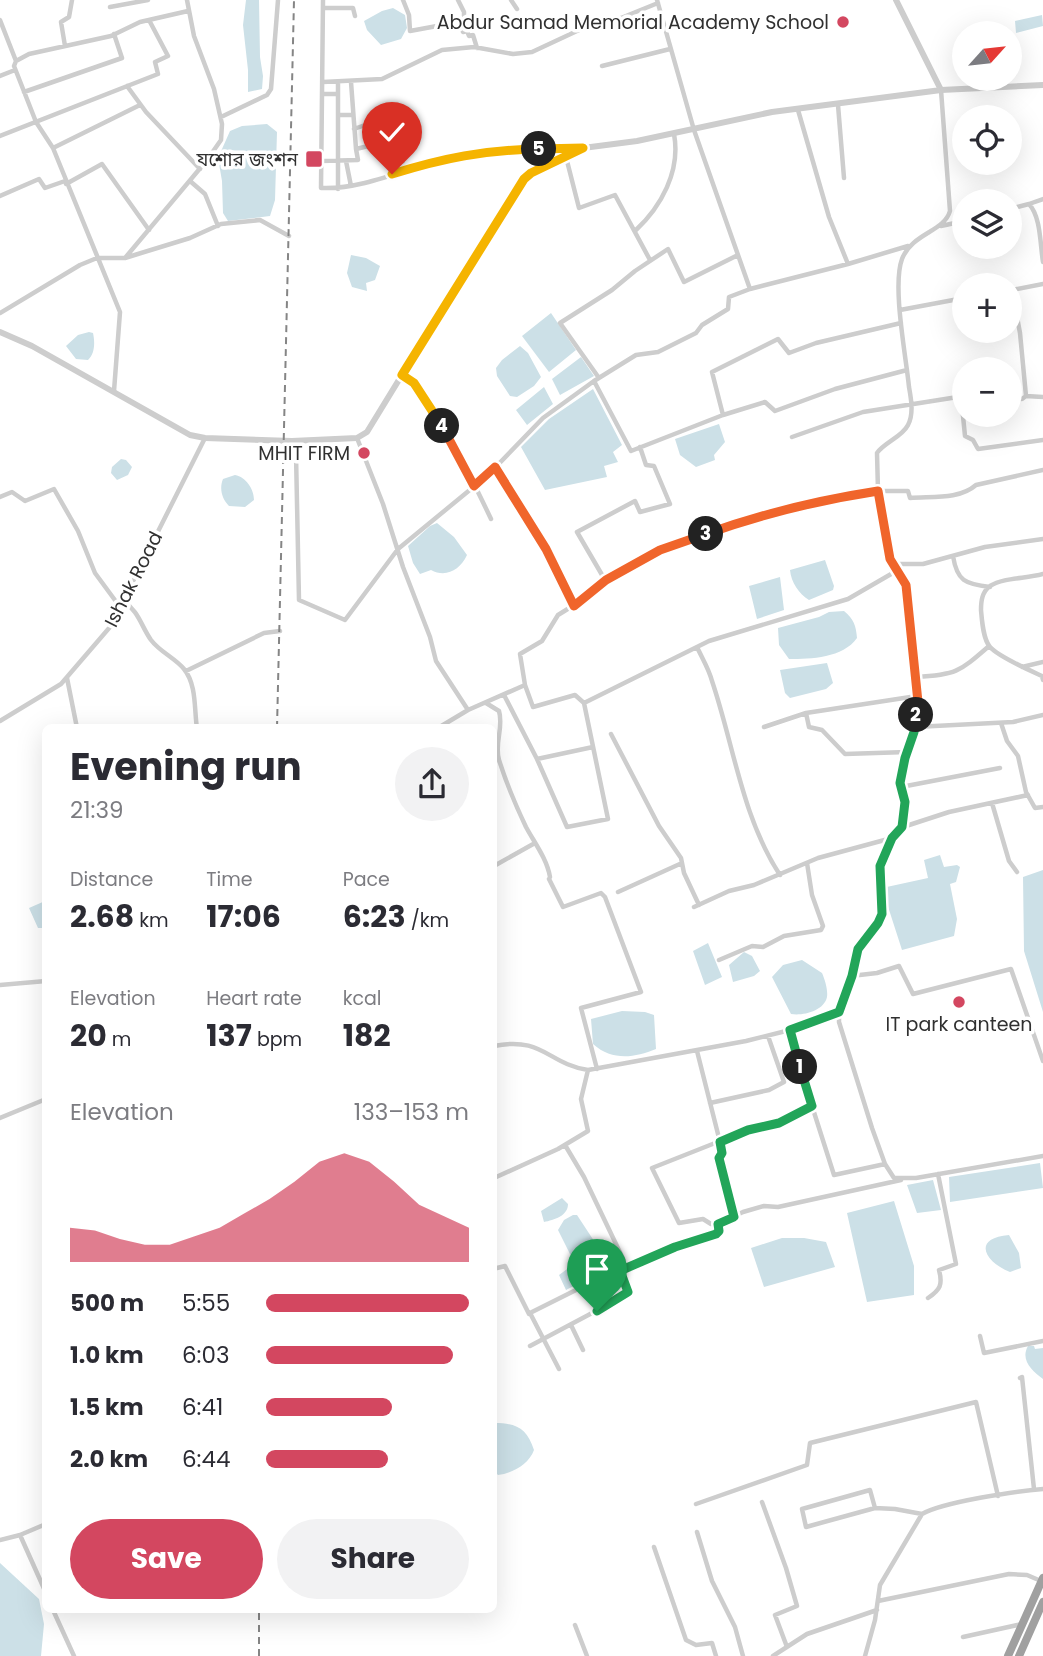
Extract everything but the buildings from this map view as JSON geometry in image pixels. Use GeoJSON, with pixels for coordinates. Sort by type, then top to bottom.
{"type":"FeatureCollection","features":[{"type":"Feature","properties":{"kind":"highway"},"geometry":{"type":"LineString","coordinates":[[1008,1656],[1042,1580]]}},
{"type":"Feature","properties":{"kind":"highway"},"geometry":{"type":"LineString","coordinates":[[1019,1656],[1043,1602]]}},
{"type":"Feature","properties":{"kind":"street"},"geometry":{"type":"LineString","coordinates":[[65,46],[61,22],[69,17],[72,0]]}},
{"type":"Feature","properties":{"kind":"street"},"geometry":{"type":"LineString","coordinates":[[110,7],[148,0]]}},
{"type":"Feature","properties":{"kind":"street"},"geometry":{"type":"LineString","coordinates":[[125,258],[221,141],[221,117],[214,89],[194,36],[187,0]]}},
{"type":"Feature","properties":{"kind":"street"},"geometry":{"type":"LineString","coordinates":[[221,117],[267,95],[271,89],[278,0]]}},
{"type":"Feature","properties":{"kind":"street"},"geometry":{"type":"LineString","coordinates":[[323,0],[321,188],[338,189],[455,157],[496,149],[583,148],[674,134],[772,112],[940,90],[1043,85]]}},
{"type":"Feature","properties":{"kind":"street"},"geometry":{"type":"LineString","coordinates":[[403,0],[409,15],[410,32],[464,21],[464,12],[458,0]]}},
{"type":"Feature","properties":{"kind":"street"},"geometry":{"type":"LineString","coordinates":[[511,0],[517,9]]}},
{"type":"Feature","properties":{"kind":"street"},"geometry":{"type":"LineString","coordinates":[[288,453],[296,454],[299,600],[345,620],[398,549],[474,486],[543,418],[596,380],[636,355],[658,352],[696,333],[702,325],[728,309],[729,297],[908,246],[946,220],[950,211],[940,90],[896,0]]}},
{"type":"Feature","properties":{"kind":"street"},"geometry":{"type":"LineString","coordinates":[[323,82],[382,79],[442,50],[477,48],[513,54],[532,52],[593,24],[621,18],[657,2],[694,130],[750,289]]}},
{"type":"Feature","properties":{"kind":"street"},"geometry":{"type":"LineString","coordinates":[[323,8],[353,8],[355,16]]}},
{"type":"Feature","properties":{"kind":"street"},"geometry":{"type":"LineString","coordinates":[[16,61],[29,54],[87,43],[149,20],[188,11]]}},
{"type":"Feature","properties":{"kind":"street"},"geometry":{"type":"LineString","coordinates":[[0,20],[16,61],[15,70],[36,122],[53,148],[120,312],[114,392]]}},
{"type":"Feature","properties":{"kind":"street"},"geometry":{"type":"LineString","coordinates":[[0,136],[159,74],[155,62],[168,56],[149,20]]}},
{"type":"Feature","properties":{"kind":"street"},"geometry":{"type":"LineString","coordinates":[[459,22],[463,32],[467,31],[469,36],[473,35],[477,48]]}},
{"type":"Feature","properties":{"kind":"street"},"geometry":{"type":"LineString","coordinates":[[24,92],[122,58],[114,34]]}},
{"type":"Feature","properties":{"kind":"street"},"geometry":{"type":"LineString","coordinates":[[602,66],[670,49]]}},
{"type":"Feature","properties":{"kind":"street"},"geometry":{"type":"LineString","coordinates":[[0,76],[15,70]]}},
{"type":"Feature","properties":{"kind":"street"},"geometry":{"type":"LineString","coordinates":[[338,82],[338,189]]}},
{"type":"Feature","properties":{"kind":"street"},"geometry":{"type":"LineString","coordinates":[[321,161],[358,160],[351,82]]}},
{"type":"Feature","properties":{"kind":"street"},"geometry":{"type":"LineString","coordinates":[[127,86],[140,105],[200,169]]}},
{"type":"Feature","properties":{"kind":"street"},"geometry":{"type":"LineString","coordinates":[[323,94],[338,94]]}},
{"type":"Feature","properties":{"kind":"street"},"geometry":{"type":"LineString","coordinates":[[53,148],[140,105]]}},
{"type":"Feature","properties":{"kind":"street"},"geometry":{"type":"LineString","coordinates":[[838,105],[844,178]]}},
{"type":"Feature","properties":{"kind":"street"},"geometry":{"type":"LineString","coordinates":[[798,110],[829,216],[848,264]]}},
{"type":"Feature","properties":{"kind":"street"},"geometry":{"type":"LineString","coordinates":[[338,115],[353,115]]}},
{"type":"Feature","properties":{"kind":"street"},"geometry":{"type":"LineString","coordinates":[[354,129],[379,120],[383,120],[384,127]]}},
{"type":"Feature","properties":{"kind":"street"},"geometry":{"type":"LineString","coordinates":[[392,174],[377,130],[384,127],[389,127],[405,170]]}},
{"type":"Feature","properties":{"kind":"street"},"geometry":{"type":"LineString","coordinates":[[635,231],[655,209],[674,169],[677,148],[674,134]]}},
{"type":"Feature","properties":{"kind":"street"},"geometry":{"type":"LineString","coordinates":[[356,149],[381,143]]}},
{"type":"Feature","properties":{"kind":"street"},"geometry":{"type":"LineString","coordinates":[[0,332],[32,346],[179,430],[205,438],[289,441],[357,438],[367,432],[520,185],[531,173],[583,148]]}},
{"type":"Feature","properties":{"kind":"street"},"geometry":{"type":"LineString","coordinates":[[566,157],[579,208],[615,195],[650,260]]}},
{"type":"Feature","properties":{"kind":"street"},"geometry":{"type":"LineString","coordinates":[[346,161],[351,186]]}},
{"type":"Feature","properties":{"kind":"street"},"geometry":{"type":"LineString","coordinates":[[0,196],[39,178],[45,188],[65,182],[102,164],[149,230]]}},
{"type":"Feature","properties":{"kind":"street"},"geometry":{"type":"LineString","coordinates":[[190,181],[205,194],[218,226]]}},
{"type":"Feature","properties":{"kind":"street"},"geometry":{"type":"LineString","coordinates":[[1022,206],[1043,200]]}},
{"type":"Feature","properties":{"kind":"street"},"geometry":{"type":"LineString","coordinates":[[1028,204],[1036,217],[1043,262]]}},
{"type":"Feature","properties":{"kind":"street"},"geometry":{"type":"LineString","coordinates":[[0,313],[58,277],[97,258],[125,258],[190,238],[218,226],[260,220],[289,236]]}},
{"type":"Feature","properties":{"kind":"street"},"geometry":{"type":"LineString","coordinates":[[936,227],[952,224]]}},
{"type":"Feature","properties":{"kind":"street"},"geometry":{"type":"LineString","coordinates":[[905,1179],[894,1178],[885,1164],[839,1022],[839,1012],[858,949],[882,914],[880,866],[892,838],[902,827],[905,815],[901,787],[907,752],[915,727],[916,677],[906,585],[890,559],[878,491],[877,453],[908,426],[911,404],[900,310],[901,261],[908,246]]}},
{"type":"Feature","properties":{"kind":"street"},"geometry":{"type":"LineString","coordinates":[[738,255],[684,282],[668,250],[560,323],[596,380],[631,451],[723,415],[765,402],[775,411],[835,389],[907,370]]}},
{"type":"Feature","properties":{"kind":"street"},"geometry":{"type":"LineString","coordinates":[[1022,288],[1043,284]]}},
{"type":"Feature","properties":{"kind":"street"},"geometry":{"type":"LineString","coordinates":[[900,310],[952,300]]}},
{"type":"Feature","properties":{"kind":"street"},"geometry":{"type":"LineString","coordinates":[[723,415],[712,372],[778,339],[789,353],[816,343],[901,323]]}},
{"type":"Feature","properties":{"kind":"street"},"geometry":{"type":"LineString","coordinates":[[1021,343],[1026,396]]}},
{"type":"Feature","properties":{"kind":"street"},"geometry":{"type":"LineString","coordinates":[[402,375],[414,383],[433,410],[491,520]]}},
{"type":"Feature","properties":{"kind":"street"},"geometry":{"type":"LineString","coordinates":[[1022,399],[1026,396],[1043,397]]}},
{"type":"Feature","properties":{"kind":"street"},"geometry":{"type":"LineString","coordinates":[[792,437],[863,412],[952,397]]}},
{"type":"Feature","properties":{"kind":"street"},"geometry":{"type":"LineString","coordinates":[[965,427],[965,436],[973,440],[978,449],[1043,440]]}},
{"type":"Feature","properties":{"kind":"street","name":"Ishak Road"},"geometry":{"type":"LineString","coordinates":[[0,721],[61,684],[110,627],[205,438]]}},
{"type":"Feature","properties":{"kind":"street"},"geometry":{"type":"LineString","coordinates":[[357,438],[383,504],[436,661],[468,710]]}},
{"type":"Feature","properties":{"kind":"street"},"geometry":{"type":"LineString","coordinates":[[606,580],[577,532],[635,501],[640,512],[670,504],[654,466],[646,465],[640,447]]}},
{"type":"Feature","properties":{"kind":"street"},"geometry":{"type":"LineString","coordinates":[[495,467],[546,549],[574,606]]}},
{"type":"Feature","properties":{"kind":"street"},"geometry":{"type":"LineString","coordinates":[[504,695],[537,759],[567,827],[608,819],[584,703],[575,695],[533,707],[526,685],[520,654],[542,641],[558,615],[574,606],[606,580],[660,550],[747,519],[833,498],[878,491],[908,491],[909,498],[950,495],[968,492],[975,485],[1043,470]]}},
{"type":"Feature","properties":{"kind":"street"},"geometry":{"type":"LineString","coordinates":[[0,497],[12,492],[25,501],[54,489],[78,531],[95,572],[120,607]]}},
{"type":"Feature","properties":{"kind":"street"},"geometry":{"type":"LineString","coordinates":[[894,564],[923,564],[985,547],[1043,539]]}},
{"type":"Feature","properties":{"kind":"street"},"geometry":{"type":"LineString","coordinates":[[953,556],[956,571],[970,584],[990,586],[1003,581],[1043,575]]}},
{"type":"Feature","properties":{"kind":"street"},"geometry":{"type":"LineString","coordinates":[[584,703],[720,637],[848,599],[898,570]]}},
{"type":"Feature","properties":{"kind":"street"},"geometry":{"type":"LineString","coordinates":[[990,586],[982,596],[981,610],[989,646],[1021,667],[1042,676],[1043,680]]}},
{"type":"Feature","properties":{"kind":"street"},"geometry":{"type":"LineString","coordinates":[[123,601],[132,607],[140,618],[153,643],[186,671],[194,694],[197,724]]}},
{"type":"Feature","properties":{"kind":"street"},"geometry":{"type":"LineString","coordinates":[[186,671],[264,633],[280,631]]}},
{"type":"Feature","properties":{"kind":"street"},"geometry":{"type":"LineString","coordinates":[[916,677],[960,671],[989,646]]}},
{"type":"Feature","properties":{"kind":"street"},"geometry":{"type":"LineString","coordinates":[[697,647],[712,680],[744,794],[768,857],[779,875]]}},
{"type":"Feature","properties":{"kind":"street"},"geometry":{"type":"LineString","coordinates":[[1021,667],[1043,662]]}},
{"type":"Feature","properties":{"kind":"street"},"geometry":{"type":"LineString","coordinates":[[67,678],[76,724]]}},
{"type":"Feature","properties":{"kind":"street"},"geometry":{"type":"LineString","coordinates":[[445,724],[468,710],[526,685]]}},
{"type":"Feature","properties":{"kind":"street"},"geometry":{"type":"LineString","coordinates":[[764,727],[806,713],[917,696]]}},
{"type":"Feature","properties":{"kind":"street"},"geometry":{"type":"LineString","coordinates":[[486,703],[499,711],[499,760],[563,907],[601,894],[605,897],[640,992],[581,1008],[597,1069]]}},
{"type":"Feature","properties":{"kind":"street"},"geometry":{"type":"LineString","coordinates":[[806,713],[809,727],[822,730],[845,754],[907,752]]}},
{"type":"Feature","properties":{"kind":"street"},"geometry":{"type":"LineString","coordinates":[[915,727],[1001,723],[1043,715]]}},
{"type":"Feature","properties":{"kind":"street"},"geometry":{"type":"LineString","coordinates":[[1001,723],[1007,741],[1018,756],[1028,795],[1035,808],[1043,807]]}},
{"type":"Feature","properties":{"kind":"street"},"geometry":{"type":"LineString","coordinates":[[611,734],[659,826],[682,863],[697,906],[729,891],[754,885],[844,850],[892,838]]}},
{"type":"Feature","properties":{"kind":"street"},"geometry":{"type":"LineString","coordinates":[[537,759],[593,747]]}},
{"type":"Feature","properties":{"kind":"street"},"geometry":{"type":"LineString","coordinates":[[901,787],[1000,768]]}},
{"type":"Feature","properties":{"kind":"street"},"geometry":{"type":"LineString","coordinates":[[902,827],[949,812],[1028,795]]}},
{"type":"Feature","properties":{"kind":"street"},"geometry":{"type":"LineString","coordinates":[[992,803],[1009,861],[1017,872]]}},
{"type":"Feature","properties":{"kind":"street"},"geometry":{"type":"LineString","coordinates":[[497,864],[535,843]]}},
{"type":"Feature","properties":{"kind":"street"},"geometry":{"type":"LineString","coordinates":[[618,892],[682,863]]}},
{"type":"Feature","properties":{"kind":"street"},"geometry":{"type":"LineString","coordinates":[[719,960],[752,946],[764,947],[784,936],[821,930],[823,926],[811,895],[807,863]]}},
{"type":"Feature","properties":{"kind":"street"},"geometry":{"type":"LineString","coordinates":[[852,976],[877,973],[899,966],[913,994],[1011,970],[1043,1061]]}},
{"type":"Feature","properties":{"kind":"street"},"geometry":{"type":"LineString","coordinates":[[0,985],[42,981]]}},
{"type":"Feature","properties":{"kind":"street"},"geometry":{"type":"LineString","coordinates":[[497,1046],[530,1044],[571,1066],[588,1070],[768,1036],[839,1012]]}},
{"type":"Feature","properties":{"kind":"street"},"geometry":{"type":"LineString","coordinates":[[790,1030],[834,1175],[885,1164]]}},
{"type":"Feature","properties":{"kind":"street"},"geometry":{"type":"LineString","coordinates":[[710,1103],[769,1090],[784,1082],[768,1036]]}},
{"type":"Feature","properties":{"kind":"street"},"geometry":{"type":"LineString","coordinates":[[697,1051],[720,1142],[722,1153],[719,1158],[734,1217]]}},
{"type":"Feature","properties":{"kind":"street"},"geometry":{"type":"LineString","coordinates":[[497,1177],[565,1145],[588,1131],[581,1099],[588,1070]]}},
{"type":"Feature","properties":{"kind":"street"},"geometry":{"type":"LineString","coordinates":[[0,1118],[42,1101]]}},
{"type":"Feature","properties":{"kind":"street"},"geometry":{"type":"LineString","coordinates":[[812,1106],[779,1123],[748,1130],[652,1168],[679,1223],[703,1219],[718,1224],[764,1206],[778,1207],[905,1179],[1043,1156]]}},
{"type":"Feature","properties":{"kind":"street"},"geometry":{"type":"LineString","coordinates":[[530,1314],[586,1283],[626,1265],[584,1177],[565,1145]]}},
{"type":"Feature","properties":{"kind":"street"},"geometry":{"type":"LineString","coordinates":[[928,1298],[939,1291],[942,1282],[939,1270],[956,1264],[939,1174]]}},
{"type":"Feature","properties":{"kind":"street"},"geometry":{"type":"LineString","coordinates":[[530,1346],[626,1295],[628,1292],[622,1270],[675,1247],[716,1234],[719,1231],[718,1224]]}},
{"type":"Feature","properties":{"kind":"street"},"geometry":{"type":"LineString","coordinates":[[497,1268],[505,1266],[559,1369]]}},
{"type":"Feature","properties":{"kind":"street"},"geometry":{"type":"LineString","coordinates":[[571,1325],[583,1350]]}},
{"type":"Feature","properties":{"kind":"street"},"geometry":{"type":"LineString","coordinates":[[980,1336],[984,1353],[1043,1341]]}},
{"type":"Feature","properties":{"kind":"street"},"geometry":{"type":"LineString","coordinates":[[1020,1378],[1022,1377],[1034,1489]]}},
{"type":"Feature","properties":{"kind":"street"},"geometry":{"type":"LineString","coordinates":[[696,1504],[807,1465],[810,1443],[976,1402],[998,1496]]}},
{"type":"Feature","properties":{"kind":"street"},"geometry":{"type":"LineString","coordinates":[[865,1656],[884,1575],[922,1514],[930,1509],[1043,1489]]}},
{"type":"Feature","properties":{"kind":"street"},"geometry":{"type":"LineString","coordinates":[[875,1508],[870,1490],[802,1509],[806,1527],[875,1508],[922,1514]]}},
{"type":"Feature","properties":{"kind":"street"},"geometry":{"type":"LineString","coordinates":[[762,1502],[797,1606],[775,1615],[787,1647]]}},
{"type":"Feature","properties":{"kind":"street"},"geometry":{"type":"LineString","coordinates":[[0,1540],[42,1526]]}},
{"type":"Feature","properties":{"kind":"street"},"geometry":{"type":"LineString","coordinates":[[697,1532],[712,1581],[735,1627],[743,1656]]}},
{"type":"Feature","properties":{"kind":"street"},"geometry":{"type":"LineString","coordinates":[[20,1535],[42,1584]]}},
{"type":"Feature","properties":{"kind":"street"},"geometry":{"type":"LineString","coordinates":[[654,1547],[686,1640],[696,1645],[712,1643],[716,1656]]}},
{"type":"Feature","properties":{"kind":"street"},"geometry":{"type":"LineString","coordinates":[[878,1601],[1009,1574],[1027,1575],[1042,1580]]}},
{"type":"Feature","properties":{"kind":"street"},"geometry":{"type":"LineString","coordinates":[[773,1656],[807,1634],[877,1610]]}},
{"type":"Feature","properties":{"kind":"street"},"geometry":{"type":"LineString","coordinates":[[54,1613],[74,1656]]}},
{"type":"Feature","properties":{"kind":"street"},"geometry":{"type":"LineString","coordinates":[[964,1637],[1023,1624]]}},
{"type":"Feature","properties":{"kind":"street"},"geometry":{"type":"LineString","coordinates":[[575,1625],[587,1656]]}},
{"type":"Feature","properties":{"kind":"shaded area"},"geometry":{"type":"Polygon","coordinates":[[[246,0],[259,0],[263,76],[262,89],[248,92],[243,25],[246,0]]]}},
{"type":"Feature","properties":{"kind":"shaded area"},"geometry":{"type":"Polygon","coordinates":[[[393,8],[405,15],[407,28],[401,39],[381,45],[367,30],[364,21],[393,8]]]}},
{"type":"Feature","properties":{"kind":"shaded area"},"geometry":{"type":"Polygon","coordinates":[[[1042,15],[1043,26],[1022,31],[1022,21],[1015,21],[1042,15]]]}},
{"type":"Feature","properties":{"kind":"shaded area"},"geometry":{"type":"Polygon","coordinates":[[[267,124],[277,132],[275,200],[270,216],[228,221],[223,213],[218,158],[230,131],[242,126],[267,124]]]}},
{"type":"Feature","properties":{"kind":"shaded area"},"geometry":{"type":"Polygon","coordinates":[[[351,255],[366,258],[380,266],[375,280],[366,283],[367,291],[352,287],[347,273],[351,255]]]}},
{"type":"Feature","properties":{"kind":"shaded area"},"geometry":{"type":"Polygon","coordinates":[[[551,313],[576,350],[549,372],[522,336],[551,313]]]}},
{"type":"Feature","properties":{"kind":"shaded area"},"geometry":{"type":"Polygon","coordinates":[[[89,332],[94,336],[92,355],[88,360],[76,359],[66,346],[78,335],[89,332]]]}},
{"type":"Feature","properties":{"kind":"shaded area"},"geometry":{"type":"Polygon","coordinates":[[[520,346],[528,353],[541,377],[534,386],[517,397],[510,396],[497,376],[496,368],[520,346]]]}},
{"type":"Feature","properties":{"kind":"shaded area"},"geometry":{"type":"Polygon","coordinates":[[[581,357],[594,376],[560,395],[552,379],[581,357]]]}},
{"type":"Feature","properties":{"kind":"shaded area"},"geometry":{"type":"Polygon","coordinates":[[[544,387],[553,404],[527,425],[516,410],[544,387]]]}},
{"type":"Feature","properties":{"kind":"shaded area"},"geometry":{"type":"Polygon","coordinates":[[[593,389],[622,445],[613,452],[618,462],[604,466],[607,477],[545,490],[521,447],[549,419],[593,389]]]}},
{"type":"Feature","properties":{"kind":"shaded area"},"geometry":{"type":"Polygon","coordinates":[[[719,424],[725,442],[714,455],[715,460],[696,467],[680,455],[675,439],[719,424]]]}},
{"type":"Feature","properties":{"kind":"shaded area"},"geometry":{"type":"Polygon","coordinates":[[[121,459],[126,460],[132,467],[128,475],[117,480],[111,473],[112,467],[121,459]]]}},
{"type":"Feature","properties":{"kind":"shaded area"},"geometry":{"type":"Polygon","coordinates":[[[235,475],[246,481],[253,492],[254,500],[245,507],[229,506],[222,494],[223,479],[235,475]]]}},
{"type":"Feature","properties":{"kind":"shaded area"},"geometry":{"type":"Polygon","coordinates":[[[437,523],[454,537],[467,555],[461,565],[452,571],[442,573],[431,570],[420,574],[413,563],[408,546],[437,523]]]}},
{"type":"Feature","properties":{"kind":"shaded area"},"geometry":{"type":"Polygon","coordinates":[[[825,560],[833,590],[809,600],[796,587],[790,570],[825,560]]]}},
{"type":"Feature","properties":{"kind":"shaded area"},"geometry":{"type":"Polygon","coordinates":[[[780,577],[784,610],[757,619],[749,586],[780,577]]]}},
{"type":"Feature","properties":{"kind":"shaded area"},"geometry":{"type":"Polygon","coordinates":[[[844,611],[854,623],[857,638],[844,650],[816,658],[789,659],[779,645],[778,628],[829,612],[844,611]]]}},
{"type":"Feature","properties":{"kind":"shaded area"},"geometry":{"type":"Polygon","coordinates":[[[827,663],[833,683],[826,689],[790,698],[785,693],[780,670],[827,663]]]}},
{"type":"Feature","properties":{"kind":"shaded area"},"geometry":{"type":"Polygon","coordinates":[[[940,855],[944,867],[960,867],[956,882],[950,884],[957,919],[954,936],[902,950],[882,888],[928,878],[924,860],[940,855]]]}},
{"type":"Feature","properties":{"kind":"shaded area"},"geometry":{"type":"Polygon","coordinates":[[[1043,870],[1043,1012],[1024,951],[1023,877],[1043,870]]]}},
{"type":"Feature","properties":{"kind":"shaded area"},"geometry":{"type":"Polygon","coordinates":[[[42,902],[42,928],[38,928],[29,908],[42,902]]]}},
{"type":"Feature","properties":{"kind":"shaded area"},"geometry":{"type":"Polygon","coordinates":[[[708,943],[722,977],[705,985],[693,951],[708,943]]]}},
{"type":"Feature","properties":{"kind":"shaded area"},"geometry":{"type":"Polygon","coordinates":[[[744,952],[752,956],[760,971],[754,976],[733,982],[729,965],[744,952]]]}},
{"type":"Feature","properties":{"kind":"shaded area"},"geometry":{"type":"Polygon","coordinates":[[[802,960],[822,973],[827,997],[822,1006],[812,1012],[791,1014],[772,977],[783,965],[802,960]]]}},
{"type":"Feature","properties":{"kind":"shaded area"},"geometry":{"type":"Polygon","coordinates":[[[622,1011],[654,1015],[656,1049],[623,1056],[608,1053],[593,1044],[591,1019],[622,1011]]]}},
{"type":"Feature","properties":{"kind":"shaded area"},"geometry":{"type":"Polygon","coordinates":[[[1040,1163],[1043,1188],[950,1202],[949,1177],[1040,1163]]]}},
{"type":"Feature","properties":{"kind":"shaded area"},"geometry":{"type":"Polygon","coordinates":[[[933,1180],[941,1210],[917,1213],[907,1185],[933,1180]]]}},
{"type":"Feature","properties":{"kind":"shaded area"},"geometry":{"type":"Polygon","coordinates":[[[562,1198],[568,1204],[566,1212],[556,1219],[544,1222],[541,1211],[562,1198]]]}},
{"type":"Feature","properties":{"kind":"shaded area"},"geometry":{"type":"Polygon","coordinates":[[[894,1201],[914,1266],[914,1295],[867,1302],[847,1213],[894,1201]]]}},
{"type":"Feature","properties":{"kind":"shaded area"},"geometry":{"type":"Polygon","coordinates":[[[577,1215],[598,1247],[576,1257],[571,1256],[558,1230],[564,1220],[577,1215]]]}},
{"type":"Feature","properties":{"kind":"shaded area"},"geometry":{"type":"Polygon","coordinates":[[[1009,1235],[1019,1253],[1021,1268],[1010,1272],[994,1262],[986,1251],[986,1245],[990,1241],[1009,1235]]]}},
{"type":"Feature","properties":{"kind":"shaded area"},"geometry":{"type":"Polygon","coordinates":[[[782,1238],[826,1242],[835,1267],[764,1287],[751,1248],[782,1238]]]}},
{"type":"Feature","properties":{"kind":"shaded area"},"geometry":{"type":"Polygon","coordinates":[[[574,1264],[583,1281],[566,1290],[559,1275],[574,1264]]]}},
{"type":"Feature","properties":{"kind":"shaded area"},"geometry":{"type":"Polygon","coordinates":[[[1028,1346],[1043,1348],[1043,1379],[1031,1369],[1026,1360],[1028,1346]]]}},
{"type":"Feature","properties":{"kind":"shaded area"},"geometry":{"type":"Polygon","coordinates":[[[497,1423],[509,1424],[520,1428],[528,1436],[534,1450],[520,1467],[498,1475],[497,1423]]]}},
{"type":"Feature","properties":{"kind":"shaded area"},"geometry":{"type":"Polygon","coordinates":[[[0,1563],[39,1599],[44,1624],[41,1656],[0,1656],[0,1563]]]}},
{"type":"Feature","properties":{"kind":"railway"},"geometry":{"type":"LineString","coordinates":[[277,724],[294,0]]}},
{"type":"Feature","properties":{"kind":"railway"},"geometry":{"type":"LineString","coordinates":[[259,1613],[259,1656]]}},
{"type":"Feature","properties":{"kind":"place","name":"Abdur Samad Memorial Academy School"},"geometry":{"type":"Point","coordinates":[843,22]}},
{"type":"Feature","properties":{"kind":"place","name":"যশোর জংশন"},"geometry":{"type":"Point","coordinates":[314,159]}},
{"type":"Feature","properties":{"kind":"place","name":"MHIT FIRM"},"geometry":{"type":"Point","coordinates":[364,453]}},
{"type":"Feature","properties":{"kind":"place","name":"IT park canteen"},"geometry":{"type":"Point","coordinates":[959,1002]}},
{"type":"Feature","properties":{"kind":"route"},"geometry":{"type":"LineString","coordinates":[[392,174],[496,149],[583,148],[524,179],[402,375],[414,383],[433,410],[474,486],[495,467],[546,549],[574,606],[606,580],[660,550],[747,519],[833,498],[878,491],[890,559],[906,585],[918,702],[914,732],[900,783],[905,815],[902,827],[892,838],[880,866],[882,914],[858,949],[839,1012],[790,1030],[812,1106],[779,1123],[748,1130],[720,1142],[722,1153],[719,1158],[734,1217],[718,1224],[719,1231],[716,1234],[626,1267],[621,1273],[628,1292],[597,1311]]}}]}
